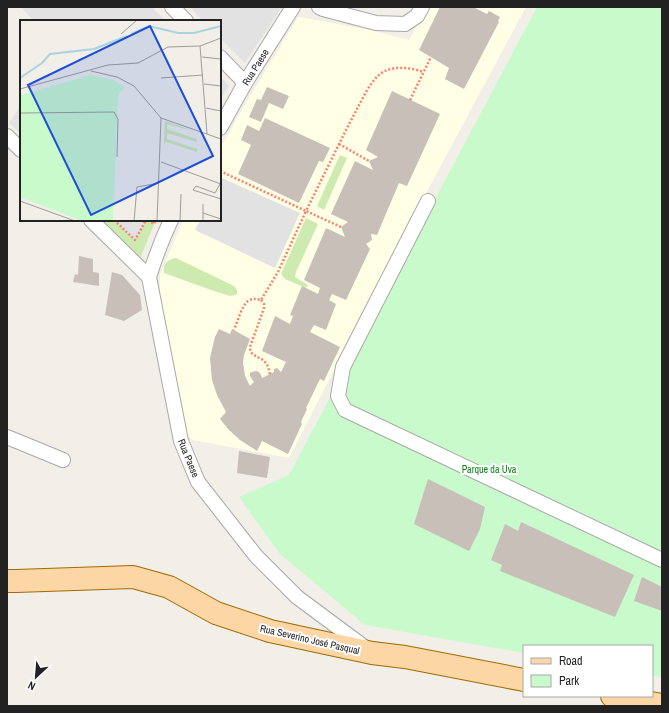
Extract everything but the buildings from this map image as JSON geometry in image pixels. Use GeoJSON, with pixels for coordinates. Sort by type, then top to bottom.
{"type":"FeatureCollection","features":[{"type":"Feature","properties":{"kind":"main road","name":"Rua Severino José Pasqual"},"geometry":{"type":"LineString","coordinates":[[7,581],[133,577],[169,587],[216,613],[270,631],[372,653],[405,657],[523,680]]}},
{"type":"Feature","properties":{"kind":"main road"},"geometry":{"type":"LineString","coordinates":[[617,697],[662,706]]}},
{"type":"Feature","properties":{"kind":"street"},"geometry":{"type":"LineString","coordinates":[[172,7],[185,20]]}},
{"type":"Feature","properties":{"kind":"street","name":"Rua Paese"},"geometry":{"type":"LineString","coordinates":[[221,126],[245,82],[293,7]]}},
{"type":"Feature","properties":{"kind":"street"},"geometry":{"type":"LineString","coordinates":[[319,7],[376,23],[405,24],[417,16],[422,7]]}},
{"type":"Feature","properties":{"kind":"street"},"geometry":{"type":"LineString","coordinates":[[221,58],[245,82]]}},
{"type":"Feature","properties":{"kind":"street"},"geometry":{"type":"LineString","coordinates":[[7,136],[20,149]]}},
{"type":"Feature","properties":{"kind":"street"},"geometry":{"type":"LineString","coordinates":[[428,200],[343,367],[338,396],[345,410],[662,560]]}},
{"type":"Feature","properties":{"kind":"street"},"geometry":{"type":"LineString","coordinates":[[92,221],[149,277]]}},
{"type":"Feature","properties":{"kind":"street","name":"Rua Paese"},"geometry":{"type":"LineString","coordinates":[[171,221],[156,254],[149,277],[180,441],[198,482],[256,556],[297,597],[372,653]]}},
{"type":"Feature","properties":{"kind":"street"},"geometry":{"type":"LineString","coordinates":[[7,437],[63,460]]}},
{"type":"Feature","properties":{"kind":"path"},"geometry":{"type":"LineString","coordinates":[[410,100],[431,57]]}},
{"type":"Feature","properties":{"kind":"path"},"geometry":{"type":"LineString","coordinates":[[261,300],[278,272],[339,144],[369,88],[379,75],[387,70],[397,68],[413,69],[423,72]]}},
{"type":"Feature","properties":{"kind":"path"},"geometry":{"type":"LineString","coordinates":[[339,144],[370,160]]}},
{"type":"Feature","properties":{"kind":"path"},"geometry":{"type":"LineString","coordinates":[[221,171],[341,227]]}},
{"type":"Feature","properties":{"kind":"path"},"geometry":{"type":"LineString","coordinates":[[115,221],[135,240],[146,221]]}},
{"type":"Feature","properties":{"kind":"path"},"geometry":{"type":"LineString","coordinates":[[149,221],[154,224]]}},
{"type":"Feature","properties":{"kind":"path"},"geometry":{"type":"LineString","coordinates":[[234,330],[244,305],[254,299],[261,300]]}},
{"type":"Feature","properties":{"kind":"path"},"geometry":{"type":"LineString","coordinates":[[261,300],[264,304],[263,312],[250,347],[250,351],[252,354],[266,362],[270,374]]}},
{"type":"Feature","properties":{"kind":"shaded area"},"geometry":{"type":"Polygon","coordinates":[[[21,7],[152,7],[165,20],[33,20],[21,7]]]}},
{"type":"Feature","properties":{"kind":"shaded area"},"geometry":{"type":"Polygon","coordinates":[[[190,7],[282,7],[245,63],[221,39],[221,20],[202,20],[190,7]]]}},
{"type":"Feature","properties":{"kind":"shaded area"},"geometry":{"type":"Polygon","coordinates":[[[428,7],[526,7],[395,251],[289,458],[193,440],[185,433],[163,317],[160,293],[160,275],[183,221],[221,221],[221,147],[298,17],[370,30],[409,40],[428,7]]]}},
{"type":"Feature","properties":{"kind":"shaded area"},"geometry":{"type":"Polygon","coordinates":[[[221,77],[229,86],[221,98],[221,77]]]}},
{"type":"Feature","properties":{"kind":"shaded area"},"geometry":{"type":"Polygon","coordinates":[[[20,106],[20,133],[9,123],[20,106]]]}},
{"type":"Feature","properties":{"kind":"shaded area"},"geometry":{"type":"Polygon","coordinates":[[[221,177],[300,213],[275,268],[195,230],[200,221],[221,221],[221,177]]]}},
{"type":"Feature","properties":{"kind":"shaded area"},"geometry":{"type":"Polygon","coordinates":[[[115,221],[145,221],[135,240],[115,221]]]}},
{"type":"Feature","properties":{"kind":"green space","name":"Parque da Uva"},"geometry":{"type":"Polygon","coordinates":[[[537,7],[662,7],[662,677],[653,675],[653,645],[523,645],[523,653],[365,625],[280,554],[239,497],[289,475],[537,7]]]}},
{"type":"Feature","properties":{"kind":"green space"},"geometry":{"type":"Polygon","coordinates":[[[340,155],[347,158],[324,210],[317,206],[340,155]]]}},
{"type":"Feature","properties":{"kind":"green space"},"geometry":{"type":"Polygon","coordinates":[[[306,218],[318,224],[295,277],[308,285],[306,288],[285,279],[281,274],[306,218]]]}},
{"type":"Feature","properties":{"kind":"green space"},"geometry":{"type":"Polygon","coordinates":[[[101,221],[115,221],[135,240],[145,221],[156,221],[140,258],[101,221]]]}},
{"type":"Feature","properties":{"kind":"green space"},"geometry":{"type":"Polygon","coordinates":[[[176,258],[232,285],[237,289],[237,294],[230,296],[164,273],[166,262],[176,258]]]}}]}
